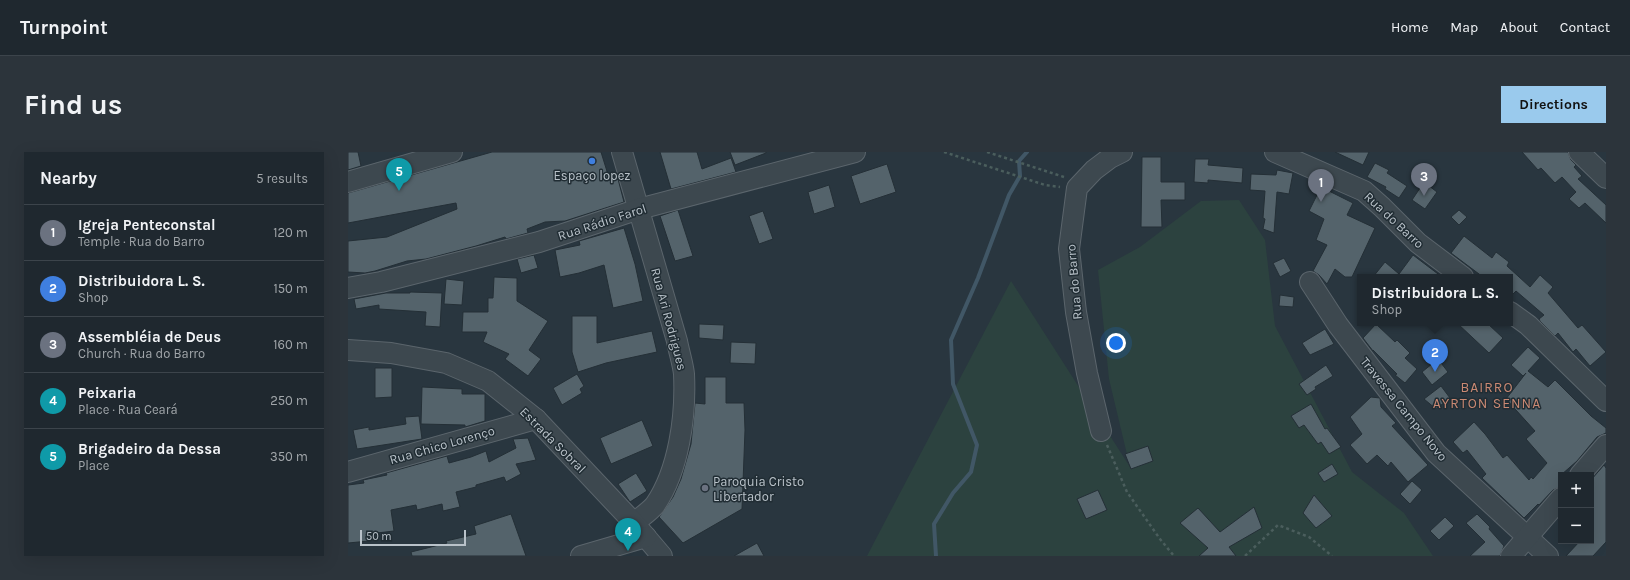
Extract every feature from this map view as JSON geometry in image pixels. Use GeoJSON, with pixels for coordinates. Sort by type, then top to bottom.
{"type":"FeatureCollection","features":[{"type":"Feature","properties":{"kind":"street"},"geometry":{"type":"LineString","coordinates":[[348,182],[452,152]]}},
{"type":"Feature","properties":{"kind":"street","name":"Rua Ari Rodrigues"},"geometry":{"type":"LineString","coordinates":[[622,152],[677,341],[684,373],[684,404],[676,458],[668,480],[640,530]]}},
{"type":"Feature","properties":{"kind":"street","name":"Rua Rádio Farol"},"geometry":{"type":"LineString","coordinates":[[348,288],[381,282],[539,242],[639,209],[855,152]]}},
{"type":"Feature","properties":{"kind":"street"},"geometry":{"type":"LineString","coordinates":[[1080,186],[1094,170],[1122,152]]}},
{"type":"Feature","properties":{"kind":"street","name":"Rua do Barro"},"geometry":{"type":"LineString","coordinates":[[1276,152],[1364,191],[1418,243],[1459,274]]}},
{"type":"Feature","properties":{"kind":"street"},"geometry":{"type":"LineString","coordinates":[[1579,152],[1606,178]]}},
{"type":"Feature","properties":{"kind":"street","name":"Rua do Barro"},"geometry":{"type":"LineString","coordinates":[[1080,186],[1069,249],[1076,312],[1087,373],[1101,432]]}},
{"type":"Feature","properties":{"kind":"street","name":"Travessa Campo Novo"},"geometry":{"type":"LineString","coordinates":[[1310,282],[1342,332],[1436,453],[1548,556]]}},
{"type":"Feature","properties":{"kind":"street"},"geometry":{"type":"LineString","coordinates":[[1513,314],[1528,326],[1606,401]]}},
{"type":"Feature","properties":{"kind":"street","name":"Estrada Sobral"},"geometry":{"type":"LineString","coordinates":[[348,350],[391,353],[446,363],[488,381],[536,419],[640,530],[662,556]]}},
{"type":"Feature","properties":{"kind":"street","name":"Rua Chico Lorenço"},"geometry":{"type":"LineString","coordinates":[[348,472],[536,419]]}},
{"type":"Feature","properties":{"kind":"street"},"geometry":{"type":"LineString","coordinates":[[1583,472],[1606,445]]}},
{"type":"Feature","properties":{"kind":"street"},"geometry":{"type":"LineString","coordinates":[[1511,556],[1558,502]]}},
{"type":"Feature","properties":{"kind":"street"},"geometry":{"type":"LineString","coordinates":[[581,556],[640,530]]}},
{"type":"Feature","properties":{"kind":"path"},"geometry":{"type":"LineString","coordinates":[[944,152],[1046,185],[1080,186]]}},
{"type":"Feature","properties":{"kind":"path"},"geometry":{"type":"LineString","coordinates":[[987,152],[1080,186]]}},
{"type":"Feature","properties":{"kind":"path"},"geometry":{"type":"LineString","coordinates":[[1101,432],[1127,492],[1160,539],[1174,556]]}},
{"type":"Feature","properties":{"kind":"path"},"geometry":{"type":"LineString","coordinates":[[1245,556],[1278,525],[1309,537],[1332,556]]}},
{"type":"Feature","properties":{"kind":"green space"},"geometry":{"type":"Polygon","coordinates":[[[1239,200],[1265,240],[1275,326],[1352,472],[1404,513],[1433,556],[867,556],[1011,281],[1130,467],[1109,379],[1098,270],[1140,247],[1201,201],[1239,200]]]}},
{"type":"Feature","properties":{"kind":"building"},"geometry":{"type":"Polygon","coordinates":[[[348,152],[358,152],[361,166],[348,170],[348,152]]]}},
{"type":"Feature","properties":{"kind":"building"},"geometry":{"type":"Polygon","coordinates":[[[492,152],[601,152],[610,181],[618,179],[624,202],[565,221],[545,222],[527,229],[528,233],[506,239],[505,237],[426,259],[407,261],[375,271],[365,273],[348,272],[348,241],[387,237],[457,209],[456,203],[348,223],[348,193],[492,152]]]}},
{"type":"Feature","properties":{"kind":"building"},"geometry":{"type":"Polygon","coordinates":[[[660,152],[697,152],[702,169],[731,158],[736,172],[671,189],[660,152]]]}},
{"type":"Feature","properties":{"kind":"building"},"geometry":{"type":"Polygon","coordinates":[[[730,152],[766,152],[766,153],[735,165],[730,152]]]}},
{"type":"Feature","properties":{"kind":"building"},"geometry":{"type":"Polygon","coordinates":[[[1335,152],[1369,152],[1363,165],[1335,152]]]}},
{"type":"Feature","properties":{"kind":"building"},"geometry":{"type":"Polygon","coordinates":[[[1522,152],[1568,152],[1571,160],[1576,165],[1574,167],[1582,176],[1578,179],[1606,205],[1606,223],[1585,203],[1579,208],[1569,199],[1576,192],[1562,177],[1555,183],[1541,168],[1538,170],[1522,152]]]}},
{"type":"Feature","properties":{"kind":"building"},"geometry":{"type":"Polygon","coordinates":[[[1142,157],[1161,157],[1161,182],[1185,182],[1185,200],[1161,200],[1162,227],[1141,227],[1142,157]]]}},
{"type":"Feature","properties":{"kind":"building"},"geometry":{"type":"Polygon","coordinates":[[[1195,159],[1209,159],[1208,165],[1243,168],[1242,183],[1208,180],[1208,183],[1194,182],[1195,159]]]}},
{"type":"Feature","properties":{"kind":"building"},"geometry":{"type":"Polygon","coordinates":[[[1375,163],[1389,170],[1387,173],[1407,186],[1399,198],[1385,189],[1386,187],[1367,177],[1375,163]]]}},
{"type":"Feature","properties":{"kind":"building"},"geometry":{"type":"Polygon","coordinates":[[[887,164],[896,192],[860,204],[851,176],[887,164]]]}},
{"type":"Feature","properties":{"kind":"building"},"geometry":{"type":"Polygon","coordinates":[[[1277,170],[1293,173],[1289,194],[1277,192],[1274,233],[1263,229],[1265,219],[1263,218],[1265,191],[1250,190],[1251,174],[1276,175],[1277,170]]]}},
{"type":"Feature","properties":{"kind":"building"},"geometry":{"type":"Polygon","coordinates":[[[1424,182],[1437,192],[1425,209],[1412,200],[1424,182]]]}},
{"type":"Feature","properties":{"kind":"building"},"geometry":{"type":"Polygon","coordinates":[[[829,185],[835,207],[814,214],[808,192],[829,185]]]}},
{"type":"Feature","properties":{"kind":"building"},"geometry":{"type":"Polygon","coordinates":[[[1321,187],[1353,203],[1347,215],[1375,228],[1352,277],[1345,277],[1335,269],[1327,284],[1313,271],[1327,245],[1316,240],[1324,219],[1309,211],[1321,187]]]}},
{"type":"Feature","properties":{"kind":"building"},"geometry":{"type":"Polygon","coordinates":[[[678,210],[693,256],[675,261],[660,216],[678,210]]]}},
{"type":"Feature","properties":{"kind":"building"},"geometry":{"type":"Polygon","coordinates":[[[1459,210],[1467,217],[1459,225],[1451,217],[1459,210]]]}},
{"type":"Feature","properties":{"kind":"building"},"geometry":{"type":"Polygon","coordinates":[[[763,211],[773,239],[759,244],[749,216],[763,211]]]}},
{"type":"Feature","properties":{"kind":"building"},"geometry":{"type":"Polygon","coordinates":[[[624,228],[635,264],[643,301],[613,308],[604,265],[560,277],[555,250],[580,245],[579,241],[624,228]]]}},
{"type":"Feature","properties":{"kind":"building"},"geometry":{"type":"Polygon","coordinates":[[[1464,236],[1492,258],[1496,252],[1509,262],[1507,266],[1530,287],[1540,275],[1553,287],[1548,293],[1578,328],[1582,325],[1606,352],[1590,366],[1576,349],[1573,352],[1558,333],[1555,336],[1540,321],[1539,319],[1544,315],[1516,291],[1513,294],[1513,274],[1479,274],[1451,253],[1464,236]]]}},
{"type":"Feature","properties":{"kind":"building"},"geometry":{"type":"Polygon","coordinates":[[[534,255],[538,268],[521,273],[517,259],[534,255]]]}},
{"type":"Feature","properties":{"kind":"building"},"geometry":{"type":"Polygon","coordinates":[[[1413,255],[1438,274],[1399,274],[1413,255]]]}},
{"type":"Feature","properties":{"kind":"building"},"geometry":{"type":"Polygon","coordinates":[[[1284,258],[1291,271],[1280,277],[1273,263],[1284,258]]]}},
{"type":"Feature","properties":{"kind":"building"},"geometry":{"type":"Polygon","coordinates":[[[1385,262],[1399,274],[1375,274],[1385,262]]]}},
{"type":"Feature","properties":{"kind":"building"},"geometry":{"type":"Polygon","coordinates":[[[494,277],[517,278],[517,301],[548,321],[529,350],[541,359],[528,376],[505,359],[509,354],[483,342],[487,332],[462,332],[463,312],[488,312],[488,298],[493,298],[494,277]]]}},
{"type":"Feature","properties":{"kind":"building"},"geometry":{"type":"Polygon","coordinates":[[[446,279],[464,281],[462,305],[444,304],[446,279]]]}},
{"type":"Feature","properties":{"kind":"building"},"geometry":{"type":"Polygon","coordinates":[[[386,293],[442,293],[440,327],[425,326],[426,312],[379,309],[379,305],[356,309],[354,299],[386,293]]]}},
{"type":"Feature","properties":{"kind":"building"},"geometry":{"type":"Polygon","coordinates":[[[1280,295],[1294,297],[1293,307],[1279,306],[1280,295]]]}},
{"type":"Feature","properties":{"kind":"building"},"geometry":{"type":"Polygon","coordinates":[[[572,316],[597,316],[597,343],[652,331],[657,352],[606,363],[578,372],[572,352],[572,316]]]}},
{"type":"Feature","properties":{"kind":"building"},"geometry":{"type":"Polygon","coordinates":[[[699,324],[724,325],[723,340],[699,338],[699,324]]]}},
{"type":"Feature","properties":{"kind":"building"},"geometry":{"type":"Polygon","coordinates":[[[1374,326],[1378,326],[1395,342],[1397,340],[1410,353],[1405,358],[1417,369],[1405,383],[1395,375],[1397,374],[1373,351],[1363,338],[1374,326]]]}},
{"type":"Feature","properties":{"kind":"building"},"geometry":{"type":"Polygon","coordinates":[[[1460,326],[1490,326],[1503,338],[1489,353],[1460,326]]]}},
{"type":"Feature","properties":{"kind":"building"},"geometry":{"type":"Polygon","coordinates":[[[1325,329],[1334,344],[1310,355],[1302,343],[1325,329]]]}},
{"type":"Feature","properties":{"kind":"building"},"geometry":{"type":"Polygon","coordinates":[[[731,342],[756,343],[755,364],[730,363],[731,342]]]}},
{"type":"Feature","properties":{"kind":"building"},"geometry":{"type":"Polygon","coordinates":[[[1528,347],[1540,358],[1528,371],[1548,387],[1555,380],[1591,416],[1606,428],[1606,433],[1597,437],[1577,461],[1564,472],[1558,472],[1558,488],[1553,490],[1524,518],[1482,478],[1486,474],[1467,450],[1463,453],[1453,442],[1474,422],[1503,458],[1507,455],[1529,480],[1531,477],[1533,479],[1547,463],[1526,439],[1535,431],[1506,399],[1526,373],[1523,376],[1511,365],[1528,347]]]}},
{"type":"Feature","properties":{"kind":"building"},"geometry":{"type":"Polygon","coordinates":[[[1438,359],[1448,372],[1432,385],[1422,372],[1438,359]]]}},
{"type":"Feature","properties":{"kind":"building"},"geometry":{"type":"Polygon","coordinates":[[[1326,365],[1333,376],[1315,387],[1316,389],[1307,395],[1299,384],[1326,365]]]}},
{"type":"Feature","properties":{"kind":"building"},"geometry":{"type":"Polygon","coordinates":[[[375,368],[392,368],[392,397],[375,398],[375,368]]]}},
{"type":"Feature","properties":{"kind":"building"},"geometry":{"type":"Polygon","coordinates":[[[577,374],[584,386],[580,389],[582,393],[562,405],[553,388],[577,374]]]}},
{"type":"Feature","properties":{"kind":"building","name":"Paroquia Cristo Libertador"},"geometry":{"type":"Polygon","coordinates":[[[705,377],[726,377],[726,403],[744,403],[745,430],[742,509],[683,543],[659,517],[673,497],[681,479],[691,444],[695,403],[705,404],[705,377]]]}},
{"type":"Feature","properties":{"kind":"building"},"geometry":{"type":"Polygon","coordinates":[[[1441,386],[1450,398],[1436,409],[1424,399],[1441,386]]]}},
{"type":"Feature","properties":{"kind":"building"},"geometry":{"type":"Polygon","coordinates":[[[422,387],[462,389],[462,394],[485,394],[485,421],[465,427],[465,425],[421,424],[422,387]]]}},
{"type":"Feature","properties":{"kind":"building"},"geometry":{"type":"Polygon","coordinates":[[[1371,397],[1380,398],[1381,407],[1396,423],[1392,426],[1428,465],[1408,482],[1391,462],[1388,466],[1377,455],[1367,464],[1350,445],[1362,434],[1350,417],[1371,397]]]}},
{"type":"Feature","properties":{"kind":"building"},"geometry":{"type":"Polygon","coordinates":[[[1311,404],[1325,429],[1327,428],[1341,447],[1329,454],[1321,442],[1318,444],[1304,425],[1299,428],[1291,416],[1311,404]]]}},
{"type":"Feature","properties":{"kind":"building"},"geometry":{"type":"Polygon","coordinates":[[[419,416],[422,439],[357,449],[353,430],[369,427],[369,430],[406,424],[405,417],[419,416]]]}},
{"type":"Feature","properties":{"kind":"building"},"geometry":{"type":"Polygon","coordinates":[[[642,420],[653,446],[611,464],[600,438],[642,420]]]}},
{"type":"Feature","properties":{"kind":"building"},"geometry":{"type":"Polygon","coordinates":[[[528,438],[536,460],[516,464],[521,474],[506,482],[504,477],[456,492],[460,507],[443,511],[442,504],[417,510],[416,505],[391,510],[394,531],[368,534],[369,541],[348,543],[348,485],[364,483],[363,480],[387,475],[386,473],[447,456],[449,463],[486,451],[489,462],[516,448],[513,439],[528,438]]]}},
{"type":"Feature","properties":{"kind":"building"},"geometry":{"type":"Polygon","coordinates":[[[1148,446],[1153,461],[1131,469],[1125,454],[1148,446]]]}},
{"type":"Feature","properties":{"kind":"building"},"geometry":{"type":"Polygon","coordinates":[[[1332,464],[1338,474],[1324,482],[1318,473],[1332,464]]]}},
{"type":"Feature","properties":{"kind":"building"},"geometry":{"type":"Polygon","coordinates":[[[1604,465],[1606,468],[1606,542],[1593,556],[1566,556],[1577,544],[1594,544],[1594,477],[1604,465]]]}},
{"type":"Feature","properties":{"kind":"building"},"geometry":{"type":"Polygon","coordinates":[[[636,473],[647,491],[630,502],[618,484],[636,473]]]}},
{"type":"Feature","properties":{"kind":"building"},"geometry":{"type":"Polygon","coordinates":[[[1412,481],[1422,490],[1410,504],[1400,494],[1412,481]]]}},
{"type":"Feature","properties":{"kind":"building"},"geometry":{"type":"Polygon","coordinates":[[[1098,490],[1107,510],[1086,519],[1077,499],[1098,490]]]}},
{"type":"Feature","properties":{"kind":"building"},"geometry":{"type":"Polygon","coordinates":[[[1314,495],[1332,516],[1316,528],[1303,513],[1314,495]]]}},
{"type":"Feature","properties":{"kind":"building"},"geometry":{"type":"Polygon","coordinates":[[[1254,507],[1262,528],[1229,547],[1236,556],[1199,556],[1208,548],[1180,523],[1198,508],[1220,532],[1254,507]]]}},
{"type":"Feature","properties":{"kind":"building"},"geometry":{"type":"Polygon","coordinates":[[[511,514],[526,556],[412,556],[411,552],[447,543],[446,541],[476,534],[474,526],[511,514]]]}},
{"type":"Feature","properties":{"kind":"building"},"geometry":{"type":"Polygon","coordinates":[[[1477,514],[1490,527],[1489,529],[1504,546],[1500,556],[1470,556],[1485,542],[1466,523],[1477,514]]]}},
{"type":"Feature","properties":{"kind":"building"},"geometry":{"type":"Polygon","coordinates":[[[1445,517],[1454,526],[1439,540],[1430,531],[1445,517]]]}},
{"type":"Feature","properties":{"kind":"building"},"geometry":{"type":"Polygon","coordinates":[[[757,543],[764,556],[734,556],[757,543]]]}},
{"type":"Feature","properties":{"kind":"waterway"},"geometry":{"type":"LineString","coordinates":[[936,556],[934,524],[953,493],[971,472],[977,445],[953,384],[951,340],[978,278],[1009,195],[1020,176],[1019,161],[1027,152]]}},
{"type":"Feature","properties":{"kind":"place","name":"Espaço lopez"},"geometry":{"type":"Point","coordinates":[592,161]}},
{"type":"Feature","properties":{"kind":"place","name":"Brigadeiro da Dessa"},"geometry":{"type":"Point","coordinates":[399,191]}},
{"type":"Feature","properties":{"kind":"place","name":"Assembléia de Deus"},"geometry":{"type":"Point","coordinates":[1424,196]}},
{"type":"Feature","properties":{"kind":"place","name":"Igreja Penteconstal"},"geometry":{"type":"Point","coordinates":[1321,202]}},
{"type":"Feature","properties":{"kind":"place","name":"Distribuidora L. S."},"geometry":{"type":"Point","coordinates":[1435,372]}},
{"type":"Feature","properties":{"kind":"place","name":"Paroquia Cristo Libertador"},"geometry":{"type":"Point","coordinates":[705,488]}},
{"type":"Feature","properties":{"kind":"place","name":"Peixaria"},"geometry":{"type":"Point","coordinates":[628,551]}},
{"type":"Feature","properties":{"kind":"district","name":"BAIRRO AYRTON SENNA"},"geometry":{"type":"Point","coordinates":[1487,396]}}]}
